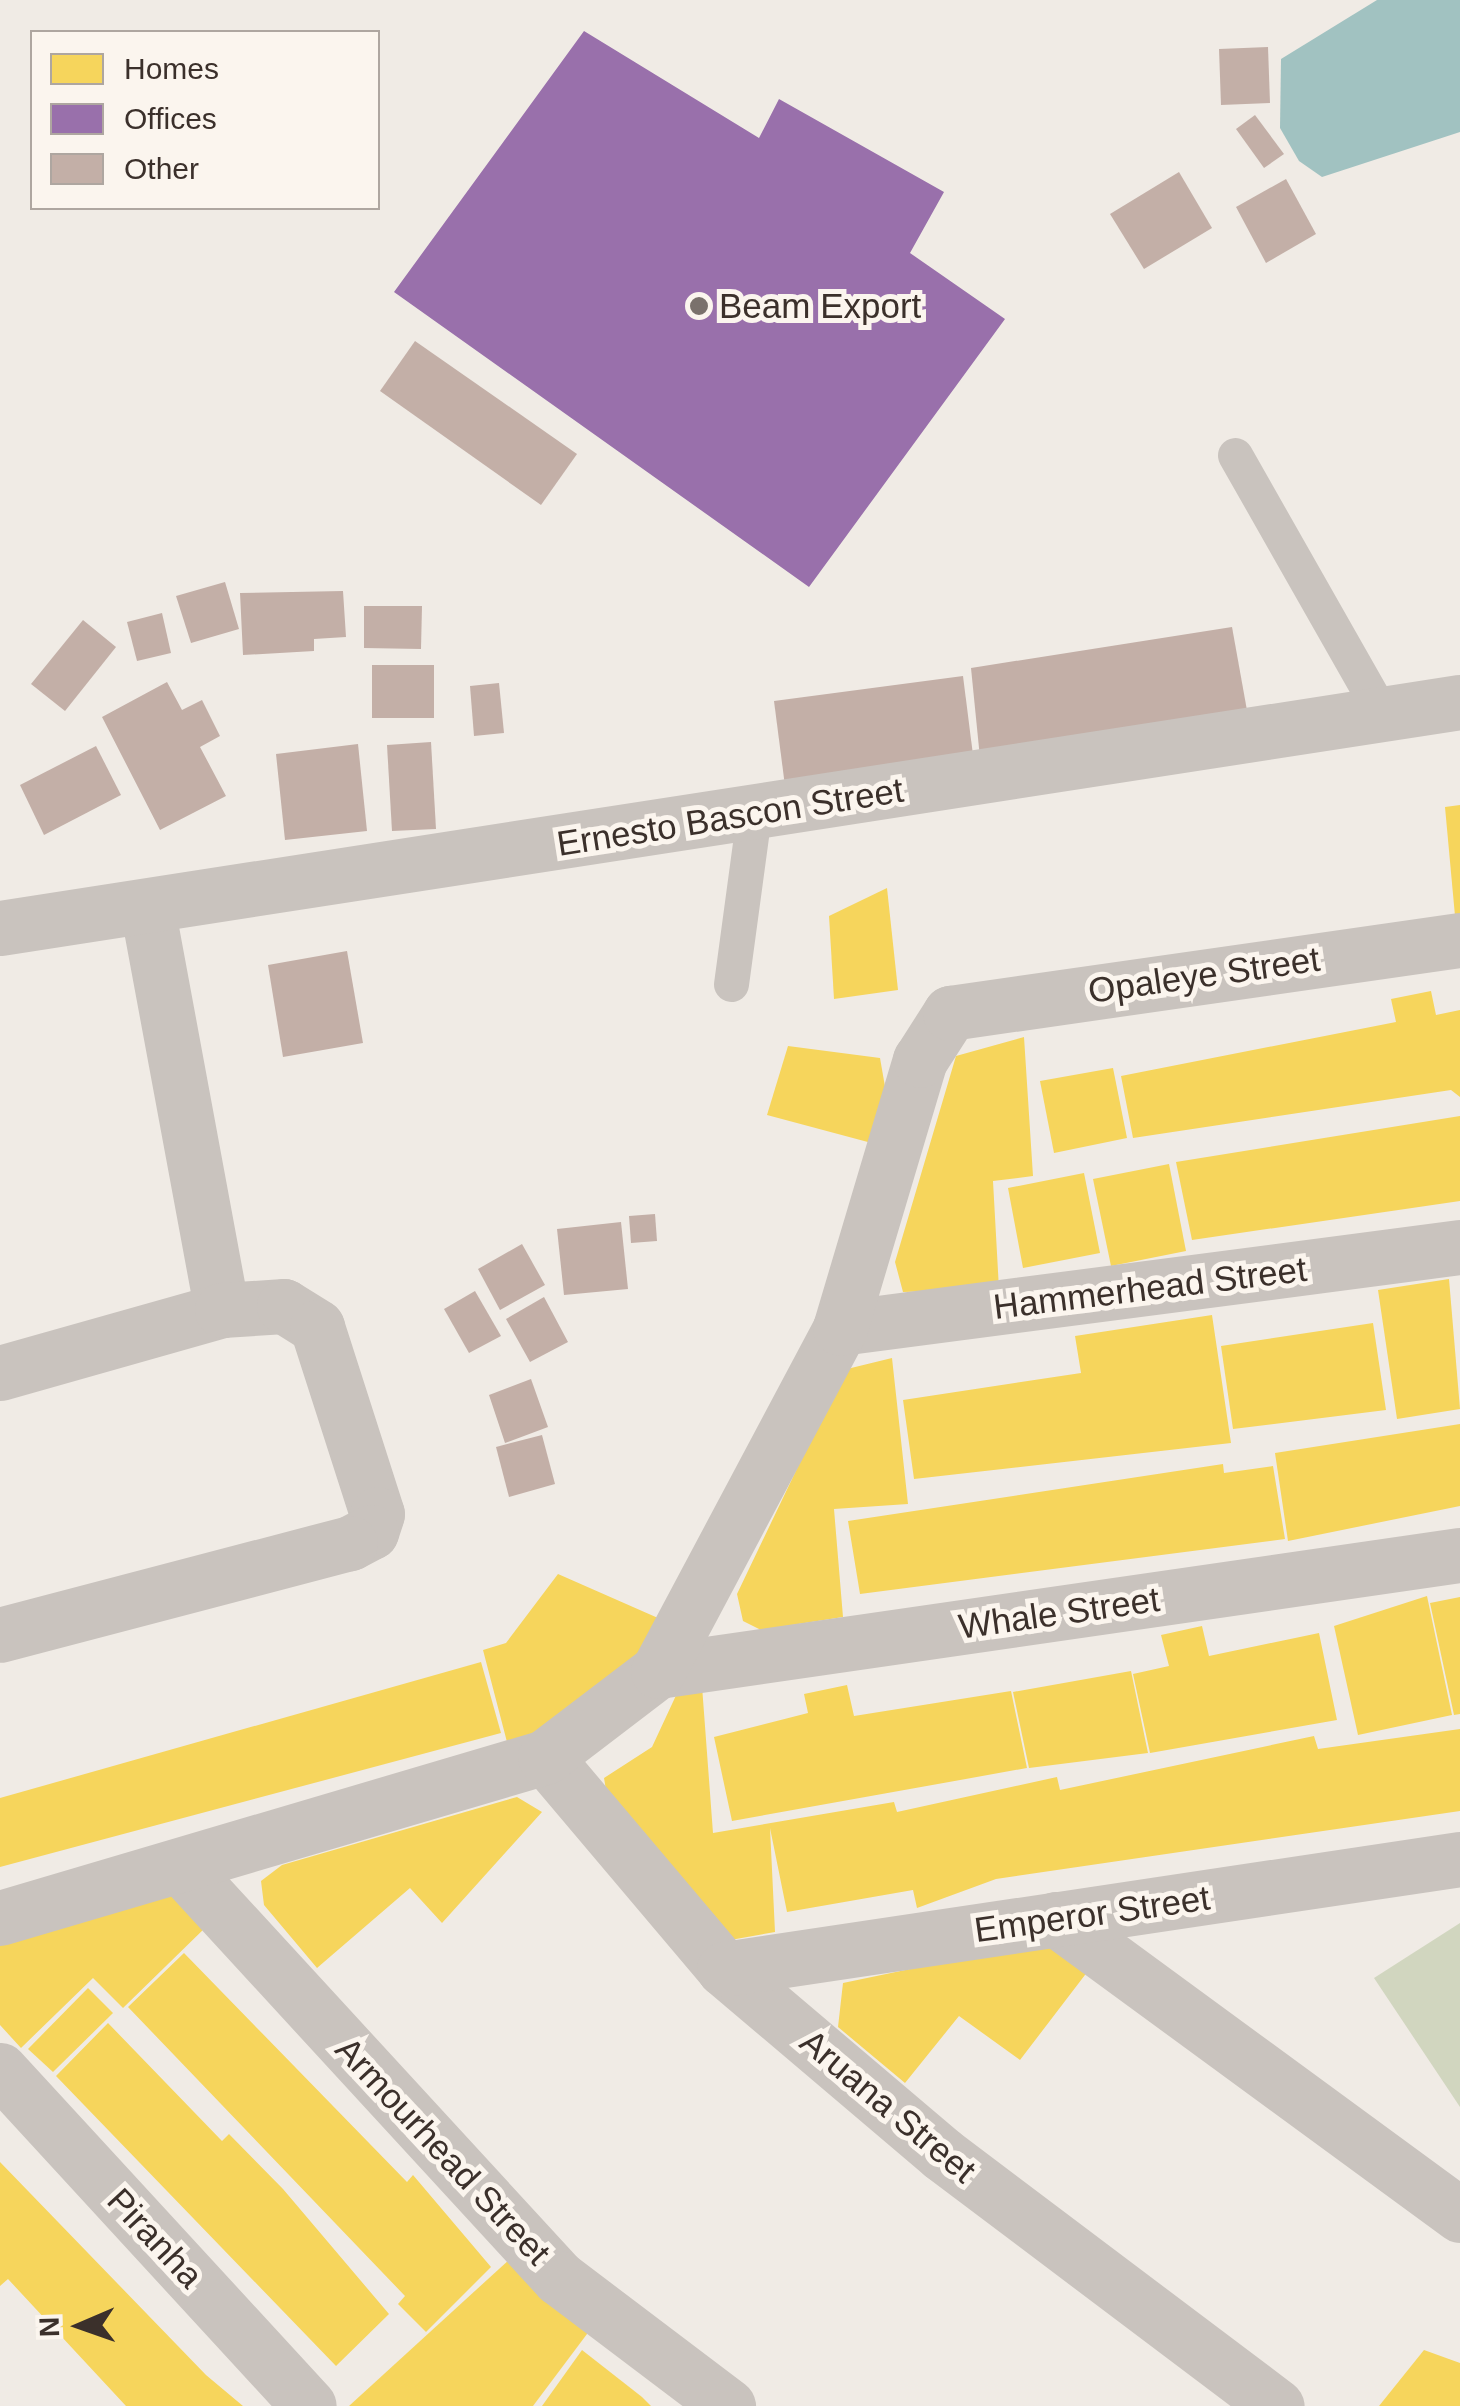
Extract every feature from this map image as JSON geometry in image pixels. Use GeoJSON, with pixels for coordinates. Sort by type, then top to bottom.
{"type":"FeatureCollection","features":[{"type":"Feature","properties":{"kind":"street","name":"Ernesto Bascon Street"},"geometry":{"type":"LineString","coordinates":[[0,928],[1460,702]]}},
{"type":"Feature","properties":{"kind":"street"},"geometry":{"type":"LineString","coordinates":[[147,907],[222,1310]]}},
{"type":"Feature","properties":{"kind":"street","name":"Opaleye Street"},"geometry":{"type":"LineString","coordinates":[[840,1328],[920,1060],[950,1013],[1460,940]]}},
{"type":"Feature","properties":{"kind":"street","name":"Hammerhead Street"},"geometry":{"type":"LineString","coordinates":[[840,1328],[1460,1247]]}},
{"type":"Feature","properties":{"kind":"street"},"geometry":{"type":"LineString","coordinates":[[0,1373],[222,1310],[284,1306],[317,1328],[377,1514],[371,1532],[0,1635]]}},
{"type":"Feature","properties":{"kind":"street"},"geometry":{"type":"LineString","coordinates":[[0,1918],[183,1869],[545,1757],[658,1670],[840,1328]]}},
{"type":"Feature","properties":{"kind":"street","name":"Whale Street"},"geometry":{"type":"LineString","coordinates":[[658,1670],[1460,1555]]}},
{"type":"Feature","properties":{"kind":"street","name":"Aruana Street"},"geometry":{"type":"LineString","coordinates":[[545,1757],[724,1968],[942,2154],[1277,2406]]}},
{"type":"Feature","properties":{"kind":"street","name":"Emperor Street"},"geometry":{"type":"LineString","coordinates":[[724,1968],[1460,1858]]}},
{"type":"Feature","properties":{"kind":"street","name":"Armourhead Street"},"geometry":{"type":"LineString","coordinates":[[183,1869],[559,2278],[728,2406]]}},
{"type":"Feature","properties":{"kind":"street"},"geometry":{"type":"LineString","coordinates":[[1056,1919],[1460,2215]]}},
{"type":"Feature","properties":{"kind":"street","name":"Piranha"},"geometry":{"type":"LineString","coordinates":[[0,2070],[309,2406]]}},
{"type":"Feature","properties":{"kind":"lane"},"geometry":{"type":"LineString","coordinates":[[1235,455],[1382,714]]}},
{"type":"Feature","properties":{"kind":"lane"},"geometry":{"type":"LineString","coordinates":[[731,984],[754,813]]}},
{"type":"Feature","properties":{"kind":"green space"},"geometry":{"type":"Polygon","coordinates":[[[1460,1923],[1460,2107],[1374,1978],[1460,1923]]]}},
{"type":"Feature","properties":{"kind":"water"},"geometry":{"type":"Polygon","coordinates":[[[1377,0],[1460,0],[1460,132],[1322,177],[1299,161],[1280,128],[1281,59],[1377,0]]]}},
{"type":"Feature","properties":{"kind":"building: Homes"},"geometry":{"type":"Polygon","coordinates":[[[1460,805],[1460,915],[1455,916],[1445,807],[1460,805]]]}},
{"type":"Feature","properties":{"kind":"building: Homes"},"geometry":{"type":"Polygon","coordinates":[[[887,888],[898,990],[834,999],[829,916],[887,888]]]}},
{"type":"Feature","properties":{"kind":"building: Homes"},"geometry":{"type":"Polygon","coordinates":[[[1431,991],[1436,1015],[1460,1010],[1460,1097],[1451,1090],[1133,1138],[1121,1076],[1396,1022],[1391,999],[1431,991]]]}},
{"type":"Feature","properties":{"kind":"building: Homes"},"geometry":{"type":"Polygon","coordinates":[[[1024,1037],[1033,1176],[993,1181],[999,1289],[903,1292],[895,1262],[956,1056],[1024,1037]]]}},
{"type":"Feature","properties":{"kind":"building: Homes"},"geometry":{"type":"Polygon","coordinates":[[[788,1046],[880,1058],[891,1121],[879,1145],[767,1115],[788,1046]]]}},
{"type":"Feature","properties":{"kind":"building: Homes"},"geometry":{"type":"Polygon","coordinates":[[[1113,1068],[1127,1138],[1054,1153],[1040,1081],[1113,1068]]]}},
{"type":"Feature","properties":{"kind":"building: Homes"},"geometry":{"type":"Polygon","coordinates":[[[1460,1116],[1460,1201],[1192,1240],[1176,1162],[1460,1116]]]}},
{"type":"Feature","properties":{"kind":"building: Homes"},"geometry":{"type":"Polygon","coordinates":[[[1169,1164],[1186,1251],[1111,1266],[1093,1179],[1169,1164]]]}},
{"type":"Feature","properties":{"kind":"building: Homes"},"geometry":{"type":"Polygon","coordinates":[[[1084,1173],[1100,1253],[1023,1268],[1008,1188],[1084,1173]]]}},
{"type":"Feature","properties":{"kind":"building: Homes"},"geometry":{"type":"Polygon","coordinates":[[[1449,1279],[1460,1409],[1397,1419],[1378,1290],[1449,1279]]]}},
{"type":"Feature","properties":{"kind":"building: Homes"},"geometry":{"type":"Polygon","coordinates":[[[1212,1315],[1231,1443],[914,1479],[903,1400],[1081,1373],[1075,1336],[1212,1315]]]}},
{"type":"Feature","properties":{"kind":"building: Homes"},"geometry":{"type":"Polygon","coordinates":[[[1373,1323],[1386,1410],[1233,1429],[1221,1346],[1373,1323]]]}},
{"type":"Feature","properties":{"kind":"building: Homes"},"geometry":{"type":"Polygon","coordinates":[[[892,1358],[908,1504],[834,1509],[843,1617],[761,1630],[743,1621],[737,1594],[837,1385],[847,1369],[892,1358]]]}},
{"type":"Feature","properties":{"kind":"building: Homes"},"geometry":{"type":"Polygon","coordinates":[[[1460,1424],[1460,1506],[1288,1541],[1275,1453],[1460,1424]]]}},
{"type":"Feature","properties":{"kind":"building: Homes"},"geometry":{"type":"Polygon","coordinates":[[[1223,1464],[1224,1473],[1273,1466],[1285,1539],[860,1594],[848,1521],[1223,1464]]]}},
{"type":"Feature","properties":{"kind":"building: Homes"},"geometry":{"type":"Polygon","coordinates":[[[558,1574],[658,1618],[640,1657],[539,1733],[507,1742],[483,1650],[506,1643],[558,1574]]]}},
{"type":"Feature","properties":{"kind":"building: Homes"},"geometry":{"type":"Polygon","coordinates":[[[1427,1596],[1452,1715],[1358,1735],[1334,1626],[1427,1596]]]}},
{"type":"Feature","properties":{"kind":"building: Homes"},"geometry":{"type":"Polygon","coordinates":[[[1460,1597],[1460,1714],[1454,1715],[1430,1603],[1460,1597]]]}},
{"type":"Feature","properties":{"kind":"building: Homes"},"geometry":{"type":"Polygon","coordinates":[[[1202,1626],[1209,1656],[1319,1633],[1337,1720],[1150,1753],[1133,1674],[1169,1666],[1161,1635],[1202,1626]]]}},
{"type":"Feature","properties":{"kind":"building: Homes"},"geometry":{"type":"Polygon","coordinates":[[[481,1662],[501,1733],[0,1867],[0,1798],[481,1662]]]}},
{"type":"Feature","properties":{"kind":"building: Homes"},"geometry":{"type":"Polygon","coordinates":[[[1131,1671],[1148,1753],[1029,1768],[1013,1692],[1131,1671]]]}},
{"type":"Feature","properties":{"kind":"building: Homes"},"geometry":{"type":"Polygon","coordinates":[[[847,1685],[854,1716],[1011,1691],[1027,1768],[732,1821],[714,1737],[808,1713],[804,1694],[847,1685]]]}},
{"type":"Feature","properties":{"kind":"building: Homes"},"geometry":{"type":"Polygon","coordinates":[[[702,1686],[713,1833],[894,1802],[897,1812],[1057,1777],[1060,1790],[1314,1736],[1318,1749],[1460,1729],[1460,1811],[996,1879],[917,1908],[913,1890],[787,1912],[770,1828],[775,1932],[725,1941],[608,1802],[604,1778],[652,1747],[679,1689],[702,1686]]]}},
{"type":"Feature","properties":{"kind":"building: Homes"},"geometry":{"type":"Polygon","coordinates":[[[517,1797],[542,1812],[442,1923],[410,1888],[317,1968],[264,1905],[261,1881],[282,1865],[517,1797]]]}},
{"type":"Feature","properties":{"kind":"building: Homes"},"geometry":{"type":"Polygon","coordinates":[[[174,1891],[208,1925],[123,2008],[93,1978],[21,2048],[0,2025],[0,1931],[174,1891]]]}},
{"type":"Feature","properties":{"kind":"building: Homes"},"geometry":{"type":"Polygon","coordinates":[[[1054,1939],[1088,1971],[1020,2060],[959,2016],[905,2083],[838,2027],[843,1983],[1054,1939]]]}},
{"type":"Feature","properties":{"kind":"building: Homes"},"geometry":{"type":"Polygon","coordinates":[[[184,1953],[407,2182],[413,2175],[491,2267],[426,2332],[398,2304],[405,2296],[128,2007],[184,1953]]]}},
{"type":"Feature","properties":{"kind":"building: Homes"},"geometry":{"type":"Polygon","coordinates":[[[88,1988],[113,2013],[53,2072],[28,2049],[88,1988]]]}},
{"type":"Feature","properties":{"kind":"building: Homes"},"geometry":{"type":"Polygon","coordinates":[[[108,2023],[222,2141],[229,2134],[283,2189],[389,2314],[336,2366],[56,2076],[108,2023]]]}},
{"type":"Feature","properties":{"kind":"building: Homes"},"geometry":{"type":"Polygon","coordinates":[[[0,2162],[206,2375],[243,2406],[126,2406],[8,2279],[0,2286],[0,2162]]]}},
{"type":"Feature","properties":{"kind":"building: Homes"},"geometry":{"type":"Polygon","coordinates":[[[511,2258],[590,2330],[533,2406],[349,2406],[511,2258]]]}},
{"type":"Feature","properties":{"kind":"building: Homes"},"geometry":{"type":"Polygon","coordinates":[[[582,2350],[642,2397],[651,2406],[542,2406],[582,2350]]]}},
{"type":"Feature","properties":{"kind":"building: Homes"},"geometry":{"type":"Polygon","coordinates":[[[1424,2350],[1460,2363],[1460,2406],[1379,2406],[1424,2350]]]}},
{"type":"Feature","properties":{"kind":"building: Offices","name":"Beam Export"},"geometry":{"type":"Polygon","coordinates":[[[584,31],[759,138],[779,99],[944,192],[910,253],[1005,319],[809,587],[394,292],[584,31]]]}},
{"type":"Feature","properties":{"kind":"building: Other"},"geometry":{"type":"Polygon","coordinates":[[[1268,47],[1270,103],[1221,105],[1219,49],[1268,47]]]}},
{"type":"Feature","properties":{"kind":"building: Other"},"geometry":{"type":"Polygon","coordinates":[[[1255,115],[1284,154],[1264,168],[1236,129],[1255,115]]]}},
{"type":"Feature","properties":{"kind":"building: Other"},"geometry":{"type":"Polygon","coordinates":[[[1179,172],[1212,228],[1144,269],[1110,214],[1179,172]]]}},
{"type":"Feature","properties":{"kind":"building: Other"},"geometry":{"type":"Polygon","coordinates":[[[1286,179],[1316,234],[1266,263],[1236,207],[1286,179]]]}},
{"type":"Feature","properties":{"kind":"building: Other"},"geometry":{"type":"Polygon","coordinates":[[[415,341],[577,454],[541,505],[380,391],[415,341]]]}},
{"type":"Feature","properties":{"kind":"building: Other"},"geometry":{"type":"Polygon","coordinates":[[[225,582],[239,629],[191,643],[176,596],[225,582]]]}},
{"type":"Feature","properties":{"kind":"building: Other"},"geometry":{"type":"Polygon","coordinates":[[[343,591],[346,637],[314,639],[314,651],[243,655],[240,593],[343,591]]]}},
{"type":"Feature","properties":{"kind":"building: Other"},"geometry":{"type":"Polygon","coordinates":[[[364,606],[422,606],[421,649],[364,648],[364,606]]]}},
{"type":"Feature","properties":{"kind":"building: Other"},"geometry":{"type":"Polygon","coordinates":[[[162,613],[171,653],[137,661],[127,622],[162,613]]]}},
{"type":"Feature","properties":{"kind":"building: Other"},"geometry":{"type":"Polygon","coordinates":[[[83,620],[116,647],[65,711],[31,684],[83,620]]]}},
{"type":"Feature","properties":{"kind":"building: Other"},"geometry":{"type":"Polygon","coordinates":[[[1232,627],[1248,716],[980,758],[971,668],[1232,627]]]}},
{"type":"Feature","properties":{"kind":"building: Other"},"geometry":{"type":"Polygon","coordinates":[[[372,665],[434,665],[434,718],[372,718],[372,665]]]}},
{"type":"Feature","properties":{"kind":"building: Other"},"geometry":{"type":"Polygon","coordinates":[[[963,676],[974,763],[785,786],[774,701],[963,676]]]}},
{"type":"Feature","properties":{"kind":"building: Other"},"geometry":{"type":"Polygon","coordinates":[[[167,682],[182,710],[202,700],[220,736],[200,747],[226,796],[160,830],[102,717],[167,682]]]}},
{"type":"Feature","properties":{"kind":"building: Other"},"geometry":{"type":"Polygon","coordinates":[[[499,683],[504,733],[474,736],[470,686],[499,683]]]}},
{"type":"Feature","properties":{"kind":"building: Other"},"geometry":{"type":"Polygon","coordinates":[[[431,742],[436,829],[392,831],[387,745],[431,742]]]}},
{"type":"Feature","properties":{"kind":"building: Other"},"geometry":{"type":"Polygon","coordinates":[[[358,744],[367,831],[285,840],[276,754],[358,744]]]}},
{"type":"Feature","properties":{"kind":"building: Other"},"geometry":{"type":"Polygon","coordinates":[[[96,746],[121,795],[44,835],[20,785],[96,746]]]}},
{"type":"Feature","properties":{"kind":"building: Other"},"geometry":{"type":"Polygon","coordinates":[[[347,951],[363,1043],[283,1057],[268,965],[347,951]]]}},
{"type":"Feature","properties":{"kind":"building: Other"},"geometry":{"type":"Polygon","coordinates":[[[655,1214],[657,1241],[631,1243],[629,1216],[655,1214]]]}},
{"type":"Feature","properties":{"kind":"building: Other"},"geometry":{"type":"Polygon","coordinates":[[[621,1222],[628,1289],[564,1295],[557,1229],[621,1222]]]}},
{"type":"Feature","properties":{"kind":"building: Other"},"geometry":{"type":"Polygon","coordinates":[[[522,1244],[545,1285],[500,1310],[478,1269],[522,1244]]]}},
{"type":"Feature","properties":{"kind":"building: Other"},"geometry":{"type":"Polygon","coordinates":[[[475,1291],[501,1336],[469,1353],[444,1309],[475,1291]]]}},
{"type":"Feature","properties":{"kind":"building: Other"},"geometry":{"type":"Polygon","coordinates":[[[544,1297],[568,1342],[530,1362],[506,1319],[544,1297]]]}},
{"type":"Feature","properties":{"kind":"building: Other"},"geometry":{"type":"Polygon","coordinates":[[[531,1379],[548,1427],[505,1443],[489,1395],[531,1379]]]}},
{"type":"Feature","properties":{"kind":"building: Other"},"geometry":{"type":"Polygon","coordinates":[[[542,1435],[555,1484],[509,1497],[496,1447],[542,1435]]]}},
{"type":"Feature","properties":{"kind":"place","name":"Beam Export"},"geometry":{"type":"Point","coordinates":[699,306]}}]}
